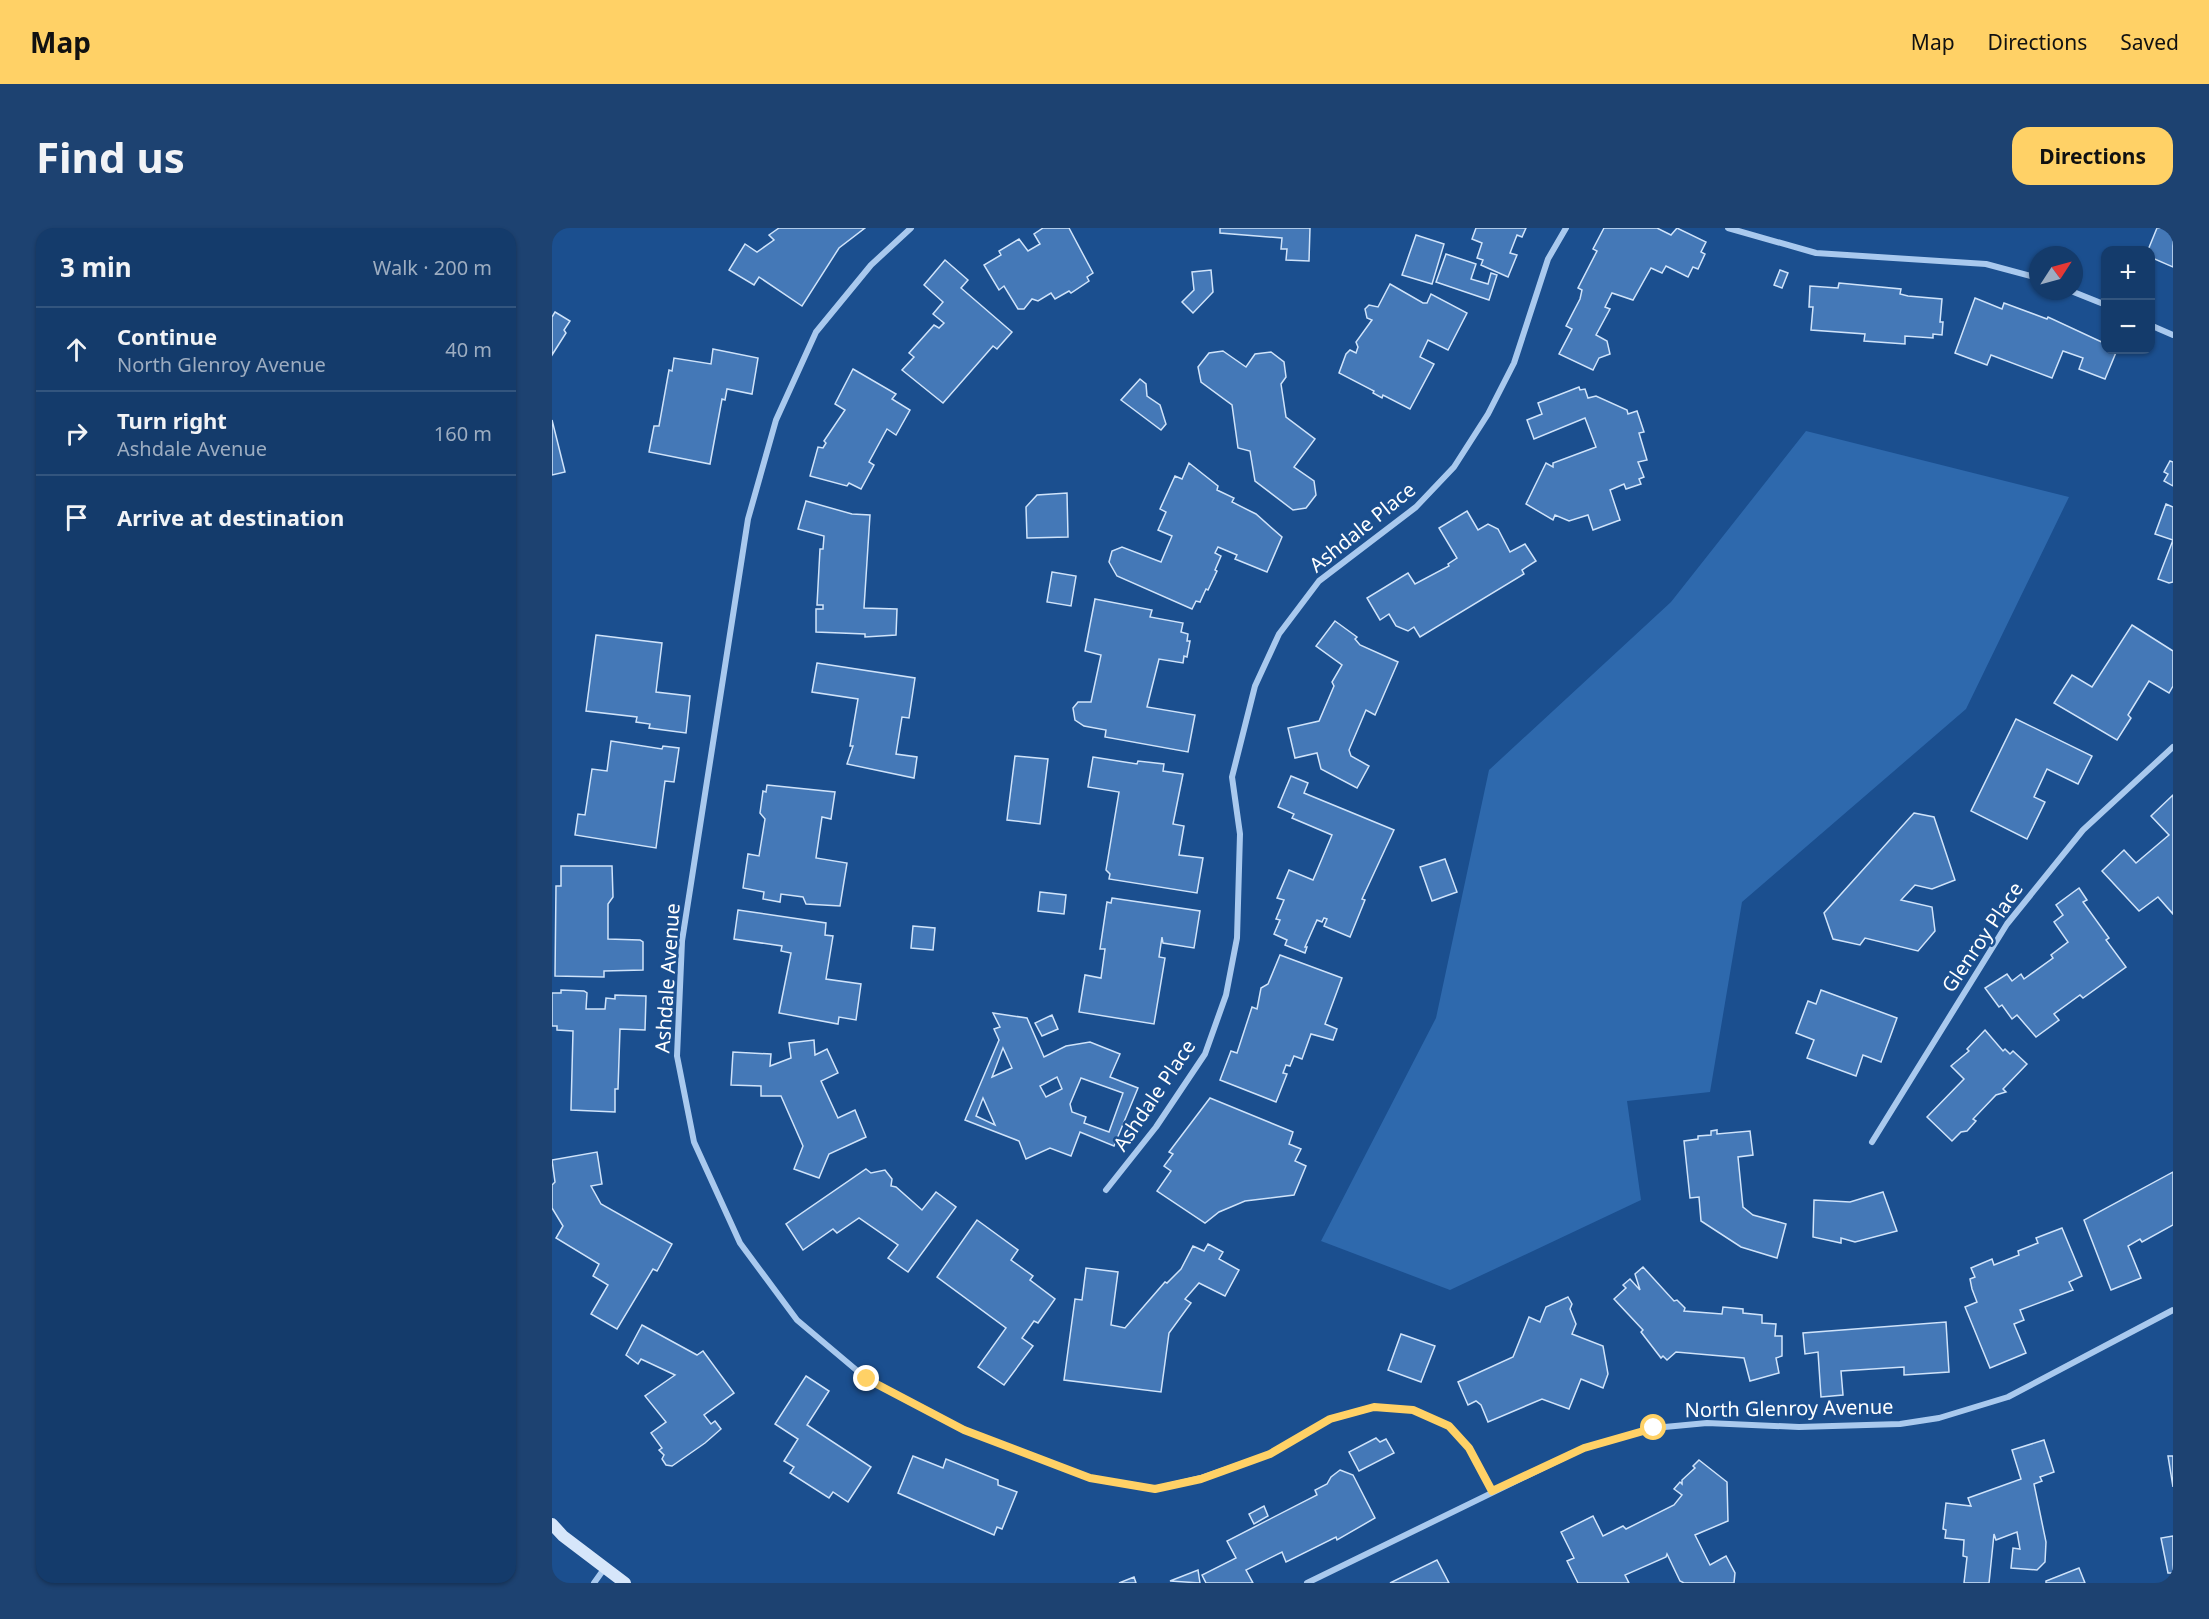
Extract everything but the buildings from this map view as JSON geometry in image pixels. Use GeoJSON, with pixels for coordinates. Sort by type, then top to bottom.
{"type":"FeatureCollection","features":[{"type":"Feature","properties":{"kind":"main road"},"geometry":{"type":"LineString","coordinates":[[552,1524],[604,1569],[625,1583]]}},
{"type":"Feature","properties":{"kind":"street","name":"Ashdale Avenue"},"geometry":{"type":"LineString","coordinates":[[911,228],[871,265],[816,332],[776,420],[748,519],[682,941],[677,1056],[694,1142],[740,1243],[797,1320],[867,1379],[964,1430],[1090,1478],[1155,1489],[1201,1479],[1270,1454],[1330,1419],[1374,1407],[1413,1410],[1449,1426],[1469,1448],[1492,1491]]}},
{"type":"Feature","properties":{"kind":"street","name":"Ashdale Place"},"geometry":{"type":"LineString","coordinates":[[1106,1190],[1156,1127],[1205,1054],[1226,995],[1238,938],[1240,834],[1232,777],[1254,686],[1279,634],[1319,581],[1416,507],[1454,467],[1488,414],[1514,363],[1548,259],[1566,228]]}},
{"type":"Feature","properties":{"kind":"street"},"geometry":{"type":"LineString","coordinates":[[1728,228],[1816,253],[1986,264],[2029,276]]}},
{"type":"Feature","properties":{"kind":"street"},"geometry":{"type":"LineString","coordinates":[[2083,295],[2101,302]]}},
{"type":"Feature","properties":{"kind":"street"},"geometry":{"type":"LineString","coordinates":[[2155,327],[2173,335]]}},
{"type":"Feature","properties":{"kind":"street","name":"Glenroy Place"},"geometry":{"type":"LineString","coordinates":[[1872,1142],[2007,924],[2083,830],[2173,747]]}},
{"type":"Feature","properties":{"kind":"street","name":"North Glenroy Avenue"},"geometry":{"type":"LineString","coordinates":[[1306,1583],[1584,1448],[1654,1428],[1707,1423],[1799,1427],[1877,1425],[1939,1418],[2008,1397],[2173,1310]]}},
{"type":"Feature","properties":{"kind":"street"},"geometry":{"type":"LineString","coordinates":[[594,1583],[604,1569]]}},
{"type":"Feature","properties":{"kind":"shaded area"},"geometry":{"type":"Polygon","coordinates":[[[1806,431],[2069,497],[1966,709],[1742,902],[1710,1092],[1627,1101],[1641,1200],[1450,1290],[1321,1241],[1436,1018],[1489,770],[1671,602],[1806,431]]]}},
{"type":"Feature","properties":{"kind":"route"},"geometry":{"type":"LineString","coordinates":[[867,1379],[964,1430],[1090,1478],[1155,1489],[1201,1479],[1270,1454],[1330,1419],[1374,1407],[1413,1410],[1449,1426],[1469,1448],[1492,1491],[1584,1448],[1654,1428]]}}]}
